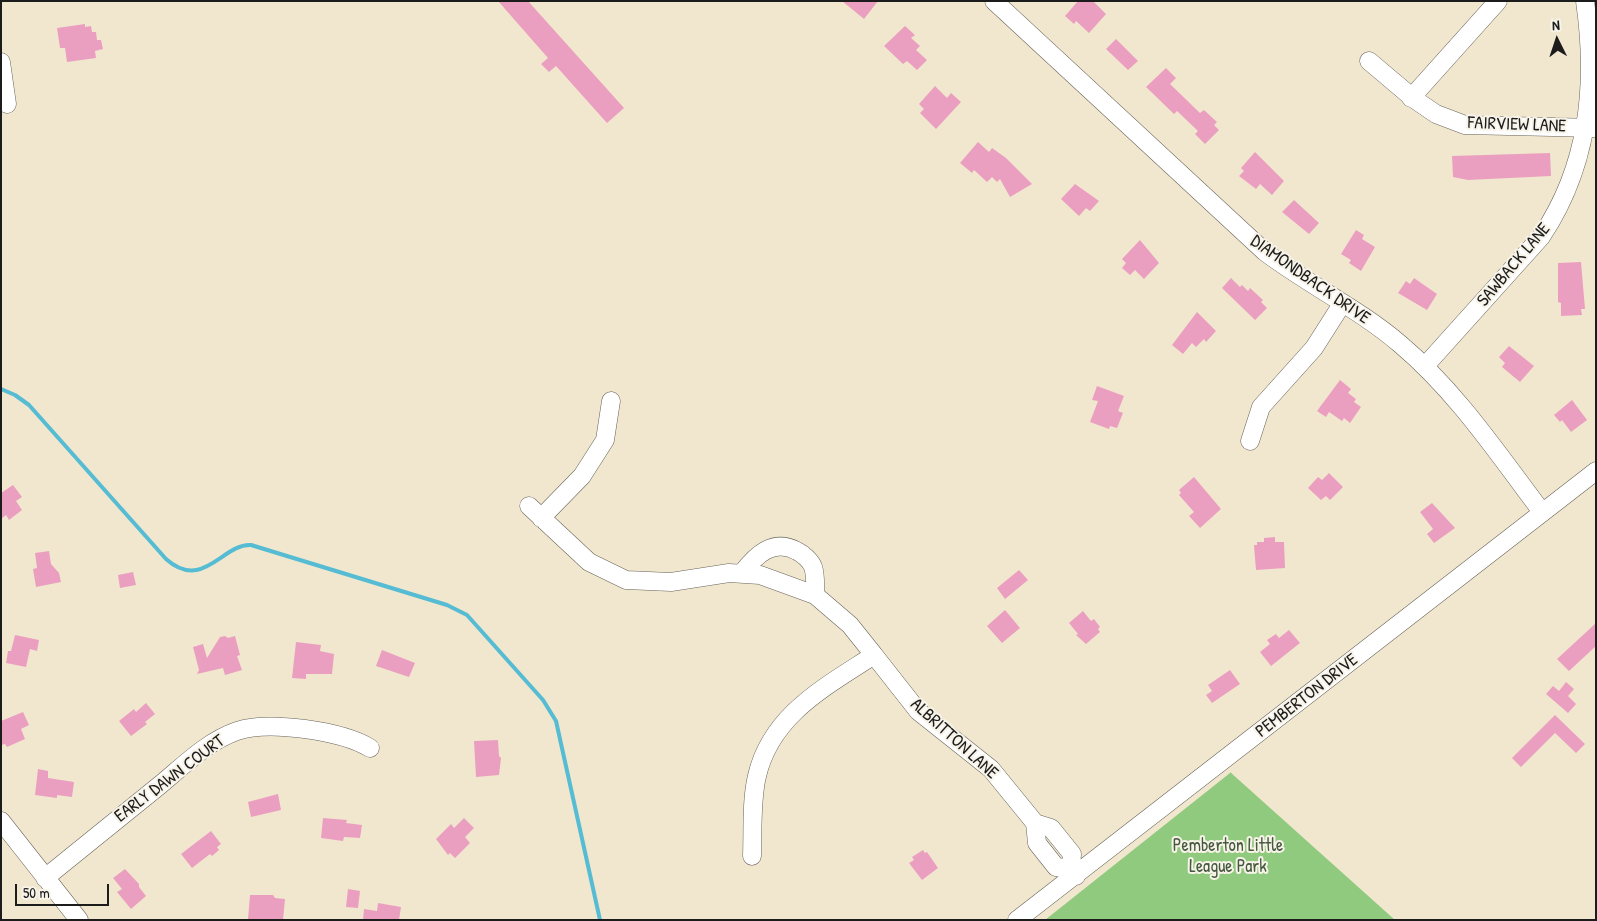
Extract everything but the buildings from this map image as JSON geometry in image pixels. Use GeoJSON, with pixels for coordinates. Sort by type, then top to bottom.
{"type":"FeatureCollection","features":[{"type":"Feature","properties":{"kind":"street","name":"DIAMONDBACK DRIVE"},"geometry":{"type":"LineString","coordinates":[[994,1],[1265,252],[1380,329],[1425,366],[1463,408],[1542,512]]}},
{"type":"Feature","properties":{"kind":"street"},"geometry":{"type":"LineString","coordinates":[[1411,98],[1498,1]]}},
{"type":"Feature","properties":{"kind":"street","name":"SAWBACK LANE"},"geometry":{"type":"LineString","coordinates":[[1425,366],[1522,259],[1546,229],[1571,181],[1592,127],[1594,34],[1585,1]]}},
{"type":"Feature","properties":{"kind":"street","name":"FAIRVIEW LANE"},"geometry":{"type":"LineString","coordinates":[[1369,60],[1411,98],[1436,114],[1465,125],[1592,127]]}},
{"type":"Feature","properties":{"kind":"street"},"geometry":{"type":"LineString","coordinates":[[1,62],[7,104]]}},
{"type":"Feature","properties":{"kind":"street"},"geometry":{"type":"LineString","coordinates":[[1250,441],[1256,417],[1261,407],[1318,343],[1342,304]]}},
{"type":"Feature","properties":{"kind":"street"},"geometry":{"type":"LineString","coordinates":[[611,401],[606,440],[582,476],[535,512],[590,562],[626,580],[671,582],[729,573],[742,574],[760,575],[815,595],[813,566],[803,554],[789,546],[769,547],[753,558],[742,574]]}},
{"type":"Feature","properties":{"kind":"street","name":"PEMBERTON DRIVE"},"geometry":{"type":"LineString","coordinates":[[1017,920],[1073,872],[1596,471]]}},
{"type":"Feature","properties":{"kind":"street","name":"ALBRITTON LANE"},"geometry":{"type":"LineString","coordinates":[[815,595],[850,625],[918,711],[991,768],[1035,823],[1038,843],[1056,867],[1073,872]]}},
{"type":"Feature","properties":{"kind":"street"},"geometry":{"type":"LineString","coordinates":[[752,856],[757,777],[766,747],[784,721],[824,687],[874,655]]}},
{"type":"Feature","properties":{"kind":"street","name":"EARLY DAWN COURT"},"geometry":{"type":"LineString","coordinates":[[45,878],[205,748],[238,730],[272,727],[331,733],[352,738],[370,748]]}},
{"type":"Feature","properties":{"kind":"street"},"geometry":{"type":"LineString","coordinates":[[1,821],[79,920]]}},
{"type":"Feature","properties":{"kind":"green space","name":"Pemberton Little League Park"},"geometry":{"type":"Polygon","coordinates":[[[1230,773],[1395,920],[1045,920],[1230,773]]]}},
{"type":"Feature","properties":{"kind":"waterway"},"geometry":{"type":"LineString","coordinates":[[1,389],[15,395],[29,405],[166,559],[179,568],[202,569],[241,546],[251,545],[447,605],[467,615],[543,700],[556,721],[600,920]]}}]}
